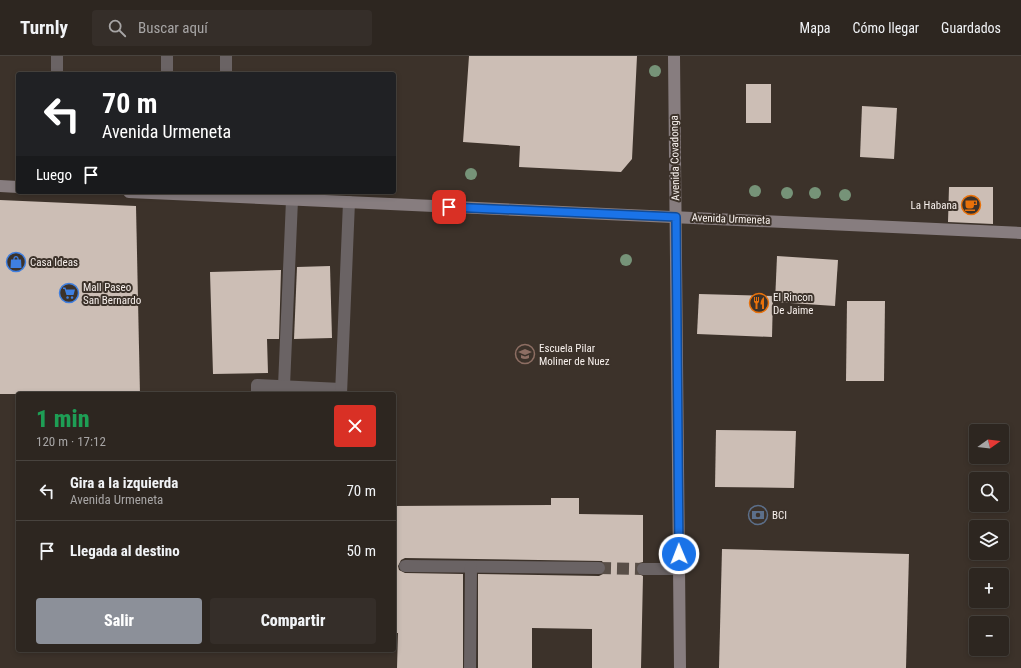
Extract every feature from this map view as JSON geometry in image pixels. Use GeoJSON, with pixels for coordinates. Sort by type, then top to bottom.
{"type":"FeatureCollection","features":[{"type":"Feature","properties":{"kind":"main road","name":"Avenida Covadonga"},"geometry":{"type":"LineString","coordinates":[[674,56],[680,668]]}},
{"type":"Feature","properties":{"kind":"main road"},"geometry":{"type":"LineString","coordinates":[[0,186],[16,187]]}},
{"type":"Feature","properties":{"kind":"main road","name":"Avenida Urmeneta"},"geometry":{"type":"LineString","coordinates":[[226,194],[292,200],[1021,233]]}},
{"type":"Feature","properties":{"kind":"street"},"geometry":{"type":"LineString","coordinates":[[57,56],[57,72]]}},
{"type":"Feature","properties":{"kind":"street"},"geometry":{"type":"LineString","coordinates":[[167,56],[167,72]]}},
{"type":"Feature","properties":{"kind":"street"},"geometry":{"type":"LineString","coordinates":[[226,56],[226,72]]}},
{"type":"Feature","properties":{"kind":"street"},"geometry":{"type":"LineString","coordinates":[[284,386],[292,200]]}},
{"type":"Feature","properties":{"kind":"street"},"geometry":{"type":"LineString","coordinates":[[257,392],[257,386],[284,386],[341,391],[349,202]]}},
{"type":"Feature","properties":{"kind":"street"},"geometry":{"type":"LineString","coordinates":[[405,566],[599,568]]}},
{"type":"Feature","properties":{"kind":"street"},"geometry":{"type":"LineString","coordinates":[[470,668],[471,567]]}},
{"type":"Feature","properties":{"kind":"street"},"geometry":{"type":"LineString","coordinates":[[643,569],[679,569]]}},
{"type":"Feature","properties":{"kind":"building"},"geometry":{"type":"Polygon","coordinates":[[[469,56],[637,56],[632,159],[621,172],[519,167],[520,146],[463,142],[469,56]]]}},
{"type":"Feature","properties":{"kind":"building"},"geometry":{"type":"Polygon","coordinates":[[[746,84],[771,84],[771,123],[746,123],[746,84]]]}},
{"type":"Feature","properties":{"kind":"building"},"geometry":{"type":"Polygon","coordinates":[[[862,106],[897,108],[894,159],[860,157],[862,106]]]}},
{"type":"Feature","properties":{"kind":"building","name":"La Habana"},"geometry":{"type":"Polygon","coordinates":[[[949,187],[993,187],[993,224],[948,222],[949,187]]]}},
{"type":"Feature","properties":{"kind":"building","name":"Mall Paseo San Bernardo"},"geometry":{"type":"Polygon","coordinates":[[[0,200],[136,206],[140,392],[16,392],[16,394],[0,394],[0,200]]]}},
{"type":"Feature","properties":{"kind":"building"},"geometry":{"type":"Polygon","coordinates":[[[777,256],[838,260],[835,306],[775,302],[777,256]]]}},
{"type":"Feature","properties":{"kind":"building"},"geometry":{"type":"Polygon","coordinates":[[[330,266],[332,338],[294,339],[297,267],[330,266]]]}},
{"type":"Feature","properties":{"kind":"building"},"geometry":{"type":"Polygon","coordinates":[[[281,270],[279,339],[267,339],[268,373],[213,374],[210,272],[281,270]]]}},
{"type":"Feature","properties":{"kind":"building"},"geometry":{"type":"Polygon","coordinates":[[[699,294],[773,296],[772,337],[697,334],[699,294]]]}},
{"type":"Feature","properties":{"kind":"building"},"geometry":{"type":"Polygon","coordinates":[[[847,301],[885,301],[884,381],[846,381],[847,301]]]}},
{"type":"Feature","properties":{"kind":"building"},"geometry":{"type":"Polygon","coordinates":[[[716,430],[796,431],[794,488],[715,487],[716,430]]]}},
{"type":"Feature","properties":{"kind":"building"},"geometry":{"type":"Polygon","coordinates":[[[551,498],[579,498],[579,514],[643,515],[643,562],[639,563],[636,569],[637,573],[643,576],[641,668],[592,668],[592,629],[532,628],[532,668],[478,668],[478,574],[599,576],[603,574],[606,568],[602,561],[405,558],[401,560],[398,566],[399,570],[405,573],[463,574],[463,668],[397,668],[398,633],[396,633],[396,506],[551,505],[551,498]]]}},
{"type":"Feature","properties":{"kind":"building"},"geometry":{"type":"Polygon","coordinates":[[[722,549],[909,554],[906,668],[719,668],[722,549]]]}},
{"type":"Feature","properties":{"kind":"tunnel"},"geometry":{"type":"LineString","coordinates":[[599,568],[643,569]]}},
{"type":"Feature","properties":{"kind":"place","name":"La Habana"},"geometry":{"type":"Point","coordinates":[971,205]}},
{"type":"Feature","properties":{"kind":"place","name":"Casa Ideas"},"geometry":{"type":"Point","coordinates":[16,262]}},
{"type":"Feature","properties":{"kind":"place","name":"Mall Paseo San Bernardo"},"geometry":{"type":"Point","coordinates":[69,293]}},
{"type":"Feature","properties":{"kind":"place","name":"El Rincon De Jaime"},"geometry":{"type":"Point","coordinates":[759,303]}},
{"type":"Feature","properties":{"kind":"place","name":"Escuela Pilar Moliner de Nuez"},"geometry":{"type":"Point","coordinates":[525,354]}},
{"type":"Feature","properties":{"kind":"place","name":"BCI"},"geometry":{"type":"Point","coordinates":[758,515]}},
{"type":"Feature","properties":{"kind":"route"},"geometry":{"type":"LineString","coordinates":[[449,207],[676,217],[679,554]]}}]}
